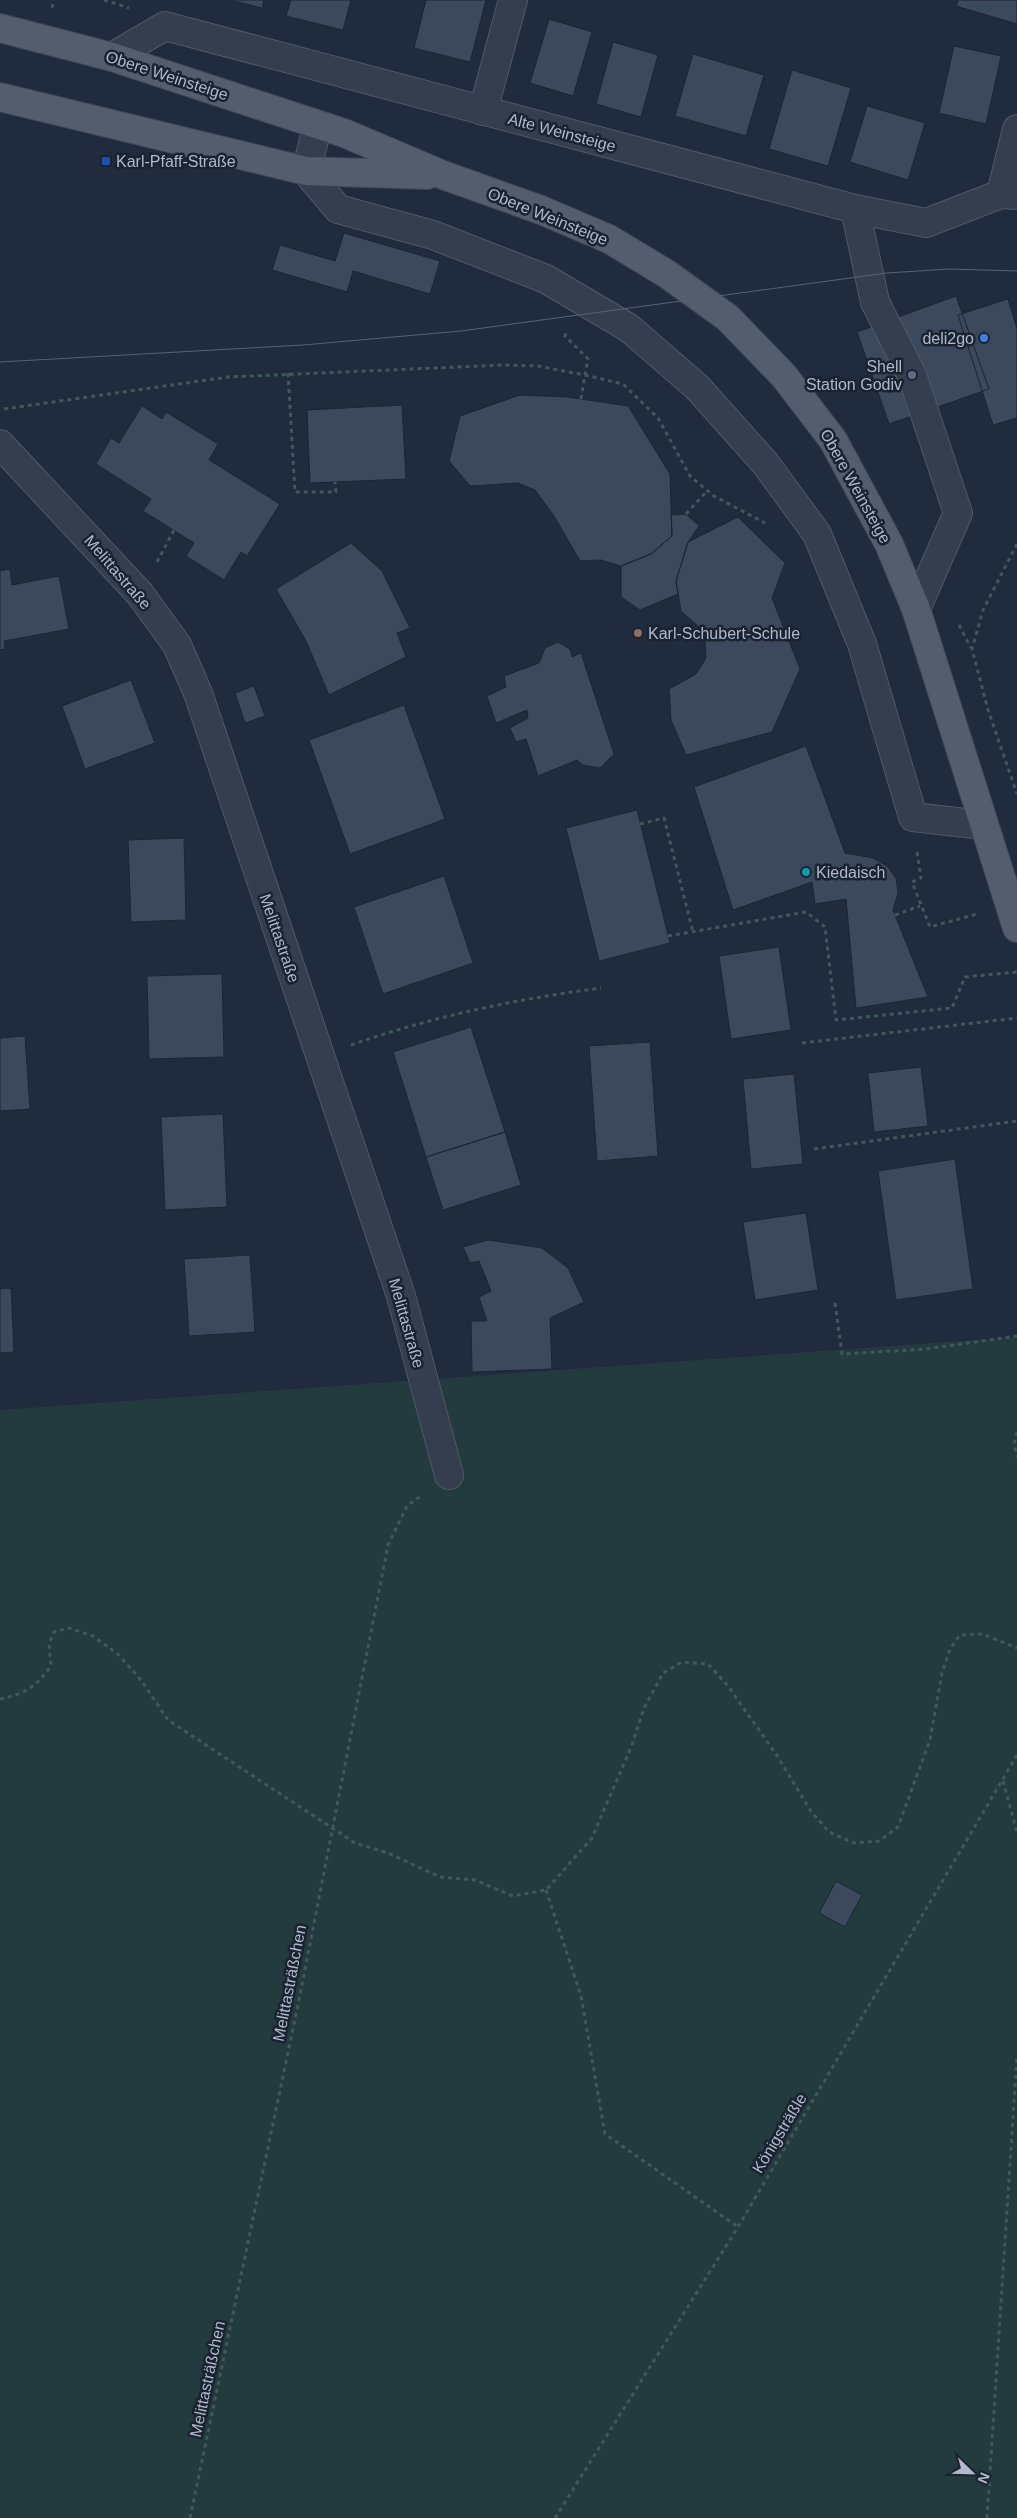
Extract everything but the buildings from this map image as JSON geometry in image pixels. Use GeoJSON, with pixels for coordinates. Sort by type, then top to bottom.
{"type":"FeatureCollection","features":[{"type":"Feature","properties":{"kind":"main road","name":"Obere Weinsteige"},"geometry":{"type":"LineString","coordinates":[[0,28],[112,57],[344,133],[443,175],[541,210],[609,239],[667,274],[728,318],[784,376],[833,440],[889,544],[916,609],[1017,928]]}},
{"type":"Feature","properties":{"kind":"main road","name":"Obere Weinsteige"},"geometry":{"type":"LineString","coordinates":[[0,98],[306,171],[443,175]]}},
{"type":"Feature","properties":{"kind":"street"},"geometry":{"type":"LineString","coordinates":[[482,111],[513,0]]}},
{"type":"Feature","properties":{"kind":"street","name":"Alte Weinsteige"},"geometry":{"type":"LineString","coordinates":[[112,57],[165,26],[856,209],[926,223],[1009,195]]}},
{"type":"Feature","properties":{"kind":"street"},"geometry":{"type":"LineString","coordinates":[[318,125],[306,171],[338,209],[433,235],[546,279],[629,328],[697,387],[765,463],[817,534],[862,644],[913,817],[983,825]]}},
{"type":"Feature","properties":{"kind":"street"},"geometry":{"type":"LineString","coordinates":[[1009,195],[1017,129]]}},
{"type":"Feature","properties":{"kind":"street"},"geometry":{"type":"LineString","coordinates":[[856,209],[875,302],[912,375],[958,513],[916,609]]}},
{"type":"Feature","properties":{"kind":"street","name":"Melittastraße"},"geometry":{"type":"LineString","coordinates":[[6,450],[140,594],[177,645],[198,693],[401,1296],[449,1475]]}},
{"type":"Feature","properties":{"kind":"path"},"geometry":{"type":"LineString","coordinates":[[580,399],[588,359]]}},
{"type":"Feature","properties":{"kind":"path"},"geometry":{"type":"LineString","coordinates":[[0,410],[228,377],[504,365],[538,366],[623,384],[658,418],[690,476],[714,496]]}},
{"type":"Feature","properties":{"kind":"path"},"geometry":{"type":"LineString","coordinates":[[288,373],[295,492],[336,492],[335,482]]}},
{"type":"Feature","properties":{"kind":"path"},"geometry":{"type":"LineString","coordinates":[[686,514],[708,491]]}},
{"type":"Feature","properties":{"kind":"path"},"geometry":{"type":"LineString","coordinates":[[1017,544],[984,610],[972,649],[988,710],[1017,794]]}},
{"type":"Feature","properties":{"kind":"path"},"geometry":{"type":"LineString","coordinates":[[640,824],[664,818],[693,932]]}},
{"type":"Feature","properties":{"kind":"path"},"geometry":{"type":"LineString","coordinates":[[921,878],[912,882],[920,906],[930,927],[940,923]]}},
{"type":"Feature","properties":{"kind":"path"},"geometry":{"type":"LineString","coordinates":[[895,915],[920,906]]}},
{"type":"Feature","properties":{"kind":"path"},"geometry":{"type":"LineString","coordinates":[[668,936],[806,912],[825,927],[836,1020],[952,1008],[965,977],[1017,972]]}},
{"type":"Feature","properties":{"kind":"path"},"geometry":{"type":"LineString","coordinates":[[320,1056],[394,1030],[537,997],[601,988]]}},
{"type":"Feature","properties":{"kind":"path"},"geometry":{"type":"LineString","coordinates":[[802,1043],[1017,1018]]}},
{"type":"Feature","properties":{"kind":"path"},"geometry":{"type":"LineString","coordinates":[[814,1149],[1017,1121]]}},
{"type":"Feature","properties":{"kind":"path"},"geometry":{"type":"LineString","coordinates":[[835,1303],[842,1354],[926,1349],[1017,1336]]}},
{"type":"Feature","properties":{"kind":"path"},"geometry":{"type":"LineString","coordinates":[[1017,1432],[1014,1444],[1017,1457]]}},
{"type":"Feature","properties":{"kind":"path","name":"Melittasträßchen"},"geometry":{"type":"LineString","coordinates":[[190,2518],[298,2010],[332,1826],[388,1545],[407,1506],[449,1475]]}},
{"type":"Feature","properties":{"kind":"path"},"geometry":{"type":"LineString","coordinates":[[0,1699],[12,1697],[37,1685],[51,1666],[49,1644],[54,1632],[69,1628],[92,1636],[125,1662],[141,1680],[168,1720],[332,1826],[354,1843],[388,1853],[440,1876],[475,1880],[513,1896],[546,1890],[592,1838],[632,1745],[644,1708],[663,1673],[682,1662],[708,1664],[734,1694],[823,1825],[829,1832],[854,1843],[878,1841],[898,1827],[930,1740],[942,1673],[950,1649],[960,1635],[982,1634],[1017,1648]]}},
{"type":"Feature","properties":{"kind":"path","name":"Königsträßle"},"geometry":{"type":"LineString","coordinates":[[554,2518],[738,2227],[1017,1755]]}},
{"type":"Feature","properties":{"kind":"path"},"geometry":{"type":"LineString","coordinates":[[1003,1780],[1017,1832]]}},
{"type":"Feature","properties":{"kind":"path"},"geometry":{"type":"LineString","coordinates":[[546,1890],[581,1996],[604,2134],[738,2227]]}},
{"type":"Feature","properties":{"kind":"path"},"geometry":{"type":"LineString","coordinates":[[987,2518],[1017,2056]]}},
{"type":"Feature","properties":{"kind":"green space"},"geometry":{"type":"Polygon","coordinates":[[[1017,1337],[1017,2518],[0,2518],[0,1410],[1017,1337]]]}},
{"type":"Feature","properties":{"kind":"tram line"},"geometry":{"type":"LineString","coordinates":[[0,362],[303,345],[461,331],[887,273],[949,269],[1017,271]]}},
{"type":"Feature","properties":{"kind":"place","name":"Karl-Pfaff-Straße"},"geometry":{"type":"Point","coordinates":[106,161]}},
{"type":"Feature","properties":{"kind":"place","name":"deli2go"},"geometry":{"type":"Point","coordinates":[984,338]}},
{"type":"Feature","properties":{"kind":"place","name":"Shell Station Godiv"},"geometry":{"type":"Point","coordinates":[912,375]}},
{"type":"Feature","properties":{"kind":"place","name":"Karl-Schubert-Schule"},"geometry":{"type":"Point","coordinates":[638,633]}},
{"type":"Feature","properties":{"kind":"place","name":"Kiedaisch"},"geometry":{"type":"Point","coordinates":[806,872]}}]}
